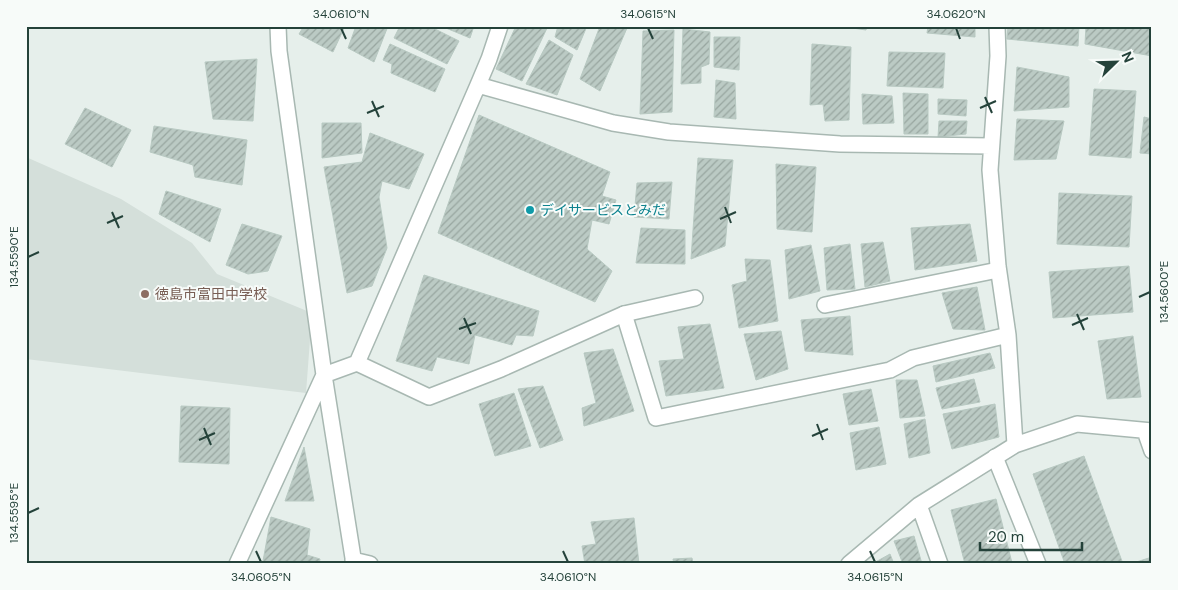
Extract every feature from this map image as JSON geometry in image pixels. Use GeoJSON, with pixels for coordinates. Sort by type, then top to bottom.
{"type":"FeatureCollection","features":[{"type":"Feature","properties":{"kind":"street"},"geometry":{"type":"LineString","coordinates":[[278,26],[279,52],[324,375],[354,562],[370,564]]}},
{"type":"Feature","properties":{"kind":"street"},"geometry":{"type":"LineString","coordinates":[[357,363],[478,85],[500,26]]}},
{"type":"Feature","properties":{"kind":"street"},"geometry":{"type":"LineString","coordinates":[[998,26],[998,56],[990,170],[998,270],[1008,335],[1015,445]]}},
{"type":"Feature","properties":{"kind":"street"},"geometry":{"type":"LineString","coordinates":[[478,85],[613,123],[669,132],[840,144],[991,146]]}},
{"type":"Feature","properties":{"kind":"street"},"geometry":{"type":"LineString","coordinates":[[825,305],[998,270]]}},
{"type":"Feature","properties":{"kind":"street"},"geometry":{"type":"LineString","coordinates":[[237,564],[324,375],[357,363],[429,397],[501,370],[624,314],[695,298]]}},
{"type":"Feature","properties":{"kind":"street"},"geometry":{"type":"LineString","coordinates":[[624,314],[656,418],[890,370],[913,358],[1008,335]]}},
{"type":"Feature","properties":{"kind":"street"},"geometry":{"type":"LineString","coordinates":[[849,564],[919,505],[1015,445],[1077,424],[1148,431],[1152,451]]}},
{"type":"Feature","properties":{"kind":"street"},"geometry":{"type":"LineString","coordinates":[[995,457],[1038,564]]}},
{"type":"Feature","properties":{"kind":"street"},"geometry":{"type":"LineString","coordinates":[[919,505],[940,564]]}},
{"type":"Feature","properties":{"kind":"shaded area","name":"徳島市富田中学校"},"geometry":{"type":"Polygon","coordinates":[[[26,157],[121,199],[192,243],[217,274],[312,313],[306,393],[26,359],[26,157]]]}},
{"type":"Feature","properties":{"kind":"building"},"geometry":{"type":"Polygon","coordinates":[[[304,26],[345,26],[333,52],[299,34],[304,26]]]}},
{"type":"Feature","properties":{"kind":"building"},"geometry":{"type":"Polygon","coordinates":[[[356,26],[388,26],[374,62],[348,48],[356,26]]]}},
{"type":"Feature","properties":{"kind":"building"},"geometry":{"type":"Polygon","coordinates":[[[400,26],[429,26],[459,41],[447,64],[394,38],[400,26]]]}},
{"type":"Feature","properties":{"kind":"building"},"geometry":{"type":"Polygon","coordinates":[[[441,26],[474,26],[470,38],[441,26]]]}},
{"type":"Feature","properties":{"kind":"building"},"geometry":{"type":"Polygon","coordinates":[[[516,26],[548,26],[522,81],[496,69],[516,26]]]}},
{"type":"Feature","properties":{"kind":"building"},"geometry":{"type":"Polygon","coordinates":[[[558,26],[587,26],[577,50],[555,37],[558,26]]]}},
{"type":"Feature","properties":{"kind":"building"},"geometry":{"type":"Polygon","coordinates":[[[600,26],[623,26],[627,28],[600,91],[580,79],[600,26]]]}},
{"type":"Feature","properties":{"kind":"building"},"geometry":{"type":"Polygon","coordinates":[[[839,26],[867,26],[866,30],[839,26]]]}},
{"type":"Feature","properties":{"kind":"building"},"geometry":{"type":"Polygon","coordinates":[[[928,26],[975,26],[975,37],[927,33],[928,26]]]}},
{"type":"Feature","properties":{"kind":"building"},"geometry":{"type":"Polygon","coordinates":[[[1008,26],[1079,26],[1078,46],[1007,39],[1008,26]]]}},
{"type":"Feature","properties":{"kind":"building"},"geometry":{"type":"Polygon","coordinates":[[[1086,26],[1152,26],[1152,56],[1085,44],[1086,26]]]}},
{"type":"Feature","properties":{"kind":"building"},"geometry":{"type":"Polygon","coordinates":[[[683,29],[710,32],[709,64],[701,67],[701,83],[681,84],[683,29]]]}},
{"type":"Feature","properties":{"kind":"building"},"geometry":{"type":"Polygon","coordinates":[[[674,30],[672,112],[640,114],[643,31],[674,30]]]}},
{"type":"Feature","properties":{"kind":"building"},"geometry":{"type":"Polygon","coordinates":[[[714,37],[740,37],[739,70],[714,67],[714,37]]]}},
{"type":"Feature","properties":{"kind":"building"},"geometry":{"type":"Polygon","coordinates":[[[549,40],[573,55],[557,95],[526,84],[549,40]]]}},
{"type":"Feature","properties":{"kind":"building"},"geometry":{"type":"Polygon","coordinates":[[[390,44],[445,69],[435,92],[391,73],[392,64],[383,60],[390,44]]]}},
{"type":"Feature","properties":{"kind":"building"},"geometry":{"type":"Polygon","coordinates":[[[812,44],[851,47],[849,120],[825,121],[823,104],[810,105],[812,44]]]}},
{"type":"Feature","properties":{"kind":"building"},"geometry":{"type":"Polygon","coordinates":[[[889,52],[945,53],[943,88],[887,86],[889,52]]]}},
{"type":"Feature","properties":{"kind":"building"},"geometry":{"type":"Polygon","coordinates":[[[257,59],[253,121],[213,119],[205,62],[257,59]]]}},
{"type":"Feature","properties":{"kind":"building"},"geometry":{"type":"Polygon","coordinates":[[[1017,67],[1069,77],[1069,107],[1014,111],[1017,67]]]}},
{"type":"Feature","properties":{"kind":"building"},"geometry":{"type":"Polygon","coordinates":[[[716,80],[735,83],[736,119],[714,117],[716,80]]]}},
{"type":"Feature","properties":{"kind":"building"},"geometry":{"type":"Polygon","coordinates":[[[1094,89],[1136,91],[1131,158],[1089,155],[1094,89]]]}},
{"type":"Feature","properties":{"kind":"building"},"geometry":{"type":"Polygon","coordinates":[[[903,93],[928,94],[928,134],[904,134],[903,93]]]}},
{"type":"Feature","properties":{"kind":"building"},"geometry":{"type":"Polygon","coordinates":[[[862,94],[892,96],[894,123],[863,124],[862,94]]]}},
{"type":"Feature","properties":{"kind":"building"},"geometry":{"type":"Polygon","coordinates":[[[938,99],[967,100],[966,116],[938,114],[938,99]]]}},
{"type":"Feature","properties":{"kind":"building"},"geometry":{"type":"Polygon","coordinates":[[[85,108],[131,130],[112,167],[65,144],[85,108]]]}},
{"type":"Feature","properties":{"kind":"building","name":"デイサービスとみだ"},"geometry":{"type":"Polygon","coordinates":[[[479,115],[610,172],[602,196],[616,200],[609,224],[592,220],[587,249],[612,271],[595,302],[438,233],[479,115]]]}},
{"type":"Feature","properties":{"kind":"building"},"geometry":{"type":"Polygon","coordinates":[[[1144,117],[1152,119],[1152,154],[1140,153],[1144,117]]]}},
{"type":"Feature","properties":{"kind":"building"},"geometry":{"type":"Polygon","coordinates":[[[1017,119],[1064,121],[1056,159],[1014,160],[1017,119]]]}},
{"type":"Feature","properties":{"kind":"building"},"geometry":{"type":"Polygon","coordinates":[[[939,121],[967,121],[966,134],[938,137],[939,121]]]}},
{"type":"Feature","properties":{"kind":"building"},"geometry":{"type":"Polygon","coordinates":[[[322,123],[361,123],[362,153],[322,158],[322,123]]]}},
{"type":"Feature","properties":{"kind":"building"},"geometry":{"type":"Polygon","coordinates":[[[154,126],[247,140],[242,185],[195,177],[193,165],[150,152],[154,126]]]}},
{"type":"Feature","properties":{"kind":"building"},"geometry":{"type":"Polygon","coordinates":[[[370,133],[424,154],[409,189],[382,181],[379,197],[387,248],[372,286],[347,293],[324,167],[362,162],[370,133]]]}},
{"type":"Feature","properties":{"kind":"building"},"geometry":{"type":"Polygon","coordinates":[[[698,158],[733,160],[725,246],[691,259],[698,158]]]}},
{"type":"Feature","properties":{"kind":"building"},"geometry":{"type":"Polygon","coordinates":[[[776,164],[816,167],[812,232],[777,229],[776,164]]]}},
{"type":"Feature","properties":{"kind":"building"},"geometry":{"type":"Polygon","coordinates":[[[672,182],[669,219],[634,217],[637,183],[672,182]]]}},
{"type":"Feature","properties":{"kind":"building"},"geometry":{"type":"Polygon","coordinates":[[[166,191],[221,209],[210,242],[159,214],[166,191]]]}},
{"type":"Feature","properties":{"kind":"building"},"geometry":{"type":"Polygon","coordinates":[[[1059,193],[1132,196],[1129,247],[1057,244],[1059,193]]]}},
{"type":"Feature","properties":{"kind":"building"},"geometry":{"type":"Polygon","coordinates":[[[242,224],[282,236],[268,271],[248,274],[226,265],[242,224]]]}},
{"type":"Feature","properties":{"kind":"building"},"geometry":{"type":"Polygon","coordinates":[[[970,224],[977,261],[915,270],[911,228],[970,224]]]}},
{"type":"Feature","properties":{"kind":"building"},"geometry":{"type":"Polygon","coordinates":[[[641,228],[685,230],[685,264],[636,263],[641,228]]]}},
{"type":"Feature","properties":{"kind":"building"},"geometry":{"type":"Polygon","coordinates":[[[883,242],[890,281],[865,287],[861,244],[883,242]]]}},
{"type":"Feature","properties":{"kind":"building"},"geometry":{"type":"Polygon","coordinates":[[[850,244],[855,289],[827,290],[824,248],[850,244]]]}},
{"type":"Feature","properties":{"kind":"building"},"geometry":{"type":"Polygon","coordinates":[[[811,245],[820,291],[789,299],[785,250],[811,245]]]}},
{"type":"Feature","properties":{"kind":"building"},"geometry":{"type":"Polygon","coordinates":[[[745,259],[770,260],[778,321],[739,328],[732,285],[747,281],[745,259]]]}},
{"type":"Feature","properties":{"kind":"building"},"geometry":{"type":"Polygon","coordinates":[[[1129,266],[1133,312],[1053,318],[1049,272],[1129,266]]]}},
{"type":"Feature","properties":{"kind":"building"},"geometry":{"type":"Polygon","coordinates":[[[424,275],[539,311],[533,336],[516,335],[512,345],[475,335],[469,364],[437,357],[432,371],[396,361],[424,275]]]}},
{"type":"Feature","properties":{"kind":"building"},"geometry":{"type":"Polygon","coordinates":[[[977,287],[985,330],[953,329],[942,293],[977,287]]]}},
{"type":"Feature","properties":{"kind":"building"},"geometry":{"type":"Polygon","coordinates":[[[850,316],[853,355],[805,351],[801,320],[850,316]]]}},
{"type":"Feature","properties":{"kind":"building"},"geometry":{"type":"Polygon","coordinates":[[[710,324],[724,388],[666,396],[659,361],[684,359],[678,327],[710,324]]]}},
{"type":"Feature","properties":{"kind":"building"},"geometry":{"type":"Polygon","coordinates":[[[781,331],[788,369],[756,380],[744,334],[781,331]]]}},
{"type":"Feature","properties":{"kind":"building"},"geometry":{"type":"Polygon","coordinates":[[[1133,336],[1141,397],[1107,399],[1098,341],[1133,336]]]}},
{"type":"Feature","properties":{"kind":"building"},"geometry":{"type":"Polygon","coordinates":[[[613,349],[634,411],[584,426],[582,408],[596,403],[584,353],[613,349]]]}},
{"type":"Feature","properties":{"kind":"building"},"geometry":{"type":"Polygon","coordinates":[[[990,353],[995,368],[936,382],[933,366],[990,353]]]}},
{"type":"Feature","properties":{"kind":"building"},"geometry":{"type":"Polygon","coordinates":[[[974,379],[980,402],[942,409],[936,388],[974,379]]]}},
{"type":"Feature","properties":{"kind":"building"},"geometry":{"type":"Polygon","coordinates":[[[896,380],[917,380],[925,416],[900,418],[896,380]]]}},
{"type":"Feature","properties":{"kind":"building"},"geometry":{"type":"Polygon","coordinates":[[[543,386],[563,440],[540,448],[518,389],[543,386]]]}},
{"type":"Feature","properties":{"kind":"building"},"geometry":{"type":"Polygon","coordinates":[[[871,389],[878,421],[849,425],[843,394],[871,389]]]}},
{"type":"Feature","properties":{"kind":"building"},"geometry":{"type":"Polygon","coordinates":[[[514,393],[531,446],[495,456],[479,404],[514,393]]]}},
{"type":"Feature","properties":{"kind":"building"},"geometry":{"type":"Polygon","coordinates":[[[995,404],[999,437],[952,449],[943,414],[995,404]]]}},
{"type":"Feature","properties":{"kind":"building"},"geometry":{"type":"Polygon","coordinates":[[[181,406],[230,408],[229,464],[179,462],[181,406]]]}},
{"type":"Feature","properties":{"kind":"building"},"geometry":{"type":"Polygon","coordinates":[[[925,419],[930,453],[909,458],[904,424],[925,419]]]}},
{"type":"Feature","properties":{"kind":"building"},"geometry":{"type":"Polygon","coordinates":[[[879,427],[886,464],[856,470],[850,433],[879,427]]]}},
{"type":"Feature","properties":{"kind":"building"},"geometry":{"type":"Polygon","coordinates":[[[304,447],[314,501],[285,501],[304,447]]]}},
{"type":"Feature","properties":{"kind":"building"},"geometry":{"type":"Polygon","coordinates":[[[1084,456],[1123,564],[1065,564],[1033,474],[1084,456]]]}},
{"type":"Feature","properties":{"kind":"building"},"geometry":{"type":"Polygon","coordinates":[[[996,499],[1012,563],[965,564],[951,510],[996,499]]]}},
{"type":"Feature","properties":{"kind":"building"},"geometry":{"type":"Polygon","coordinates":[[[271,517],[310,529],[307,555],[320,559],[319,564],[270,564],[263,561],[271,517]]]}},
{"type":"Feature","properties":{"kind":"building"},"geometry":{"type":"Polygon","coordinates":[[[634,518],[639,564],[585,564],[582,546],[596,544],[591,522],[634,518]]]}},
{"type":"Feature","properties":{"kind":"building"},"geometry":{"type":"Polygon","coordinates":[[[914,536],[922,564],[903,564],[894,541],[914,536]]]}},
{"type":"Feature","properties":{"kind":"building"},"geometry":{"type":"Polygon","coordinates":[[[890,554],[894,564],[872,564],[890,554]]]}},
{"type":"Feature","properties":{"kind":"building"},"geometry":{"type":"Polygon","coordinates":[[[1152,557],[1152,564],[1130,564],[1152,557]]]}},
{"type":"Feature","properties":{"kind":"building"},"geometry":{"type":"Polygon","coordinates":[[[692,558],[693,564],[674,564],[673,559],[692,558]]]}},
{"type":"Feature","properties":{"kind":"place","name":"デイサービスとみだ"},"geometry":{"type":"Point","coordinates":[530,210]}},
{"type":"Feature","properties":{"kind":"place","name":"徳島市富田中学校"},"geometry":{"type":"Point","coordinates":[145,294]}}]}
